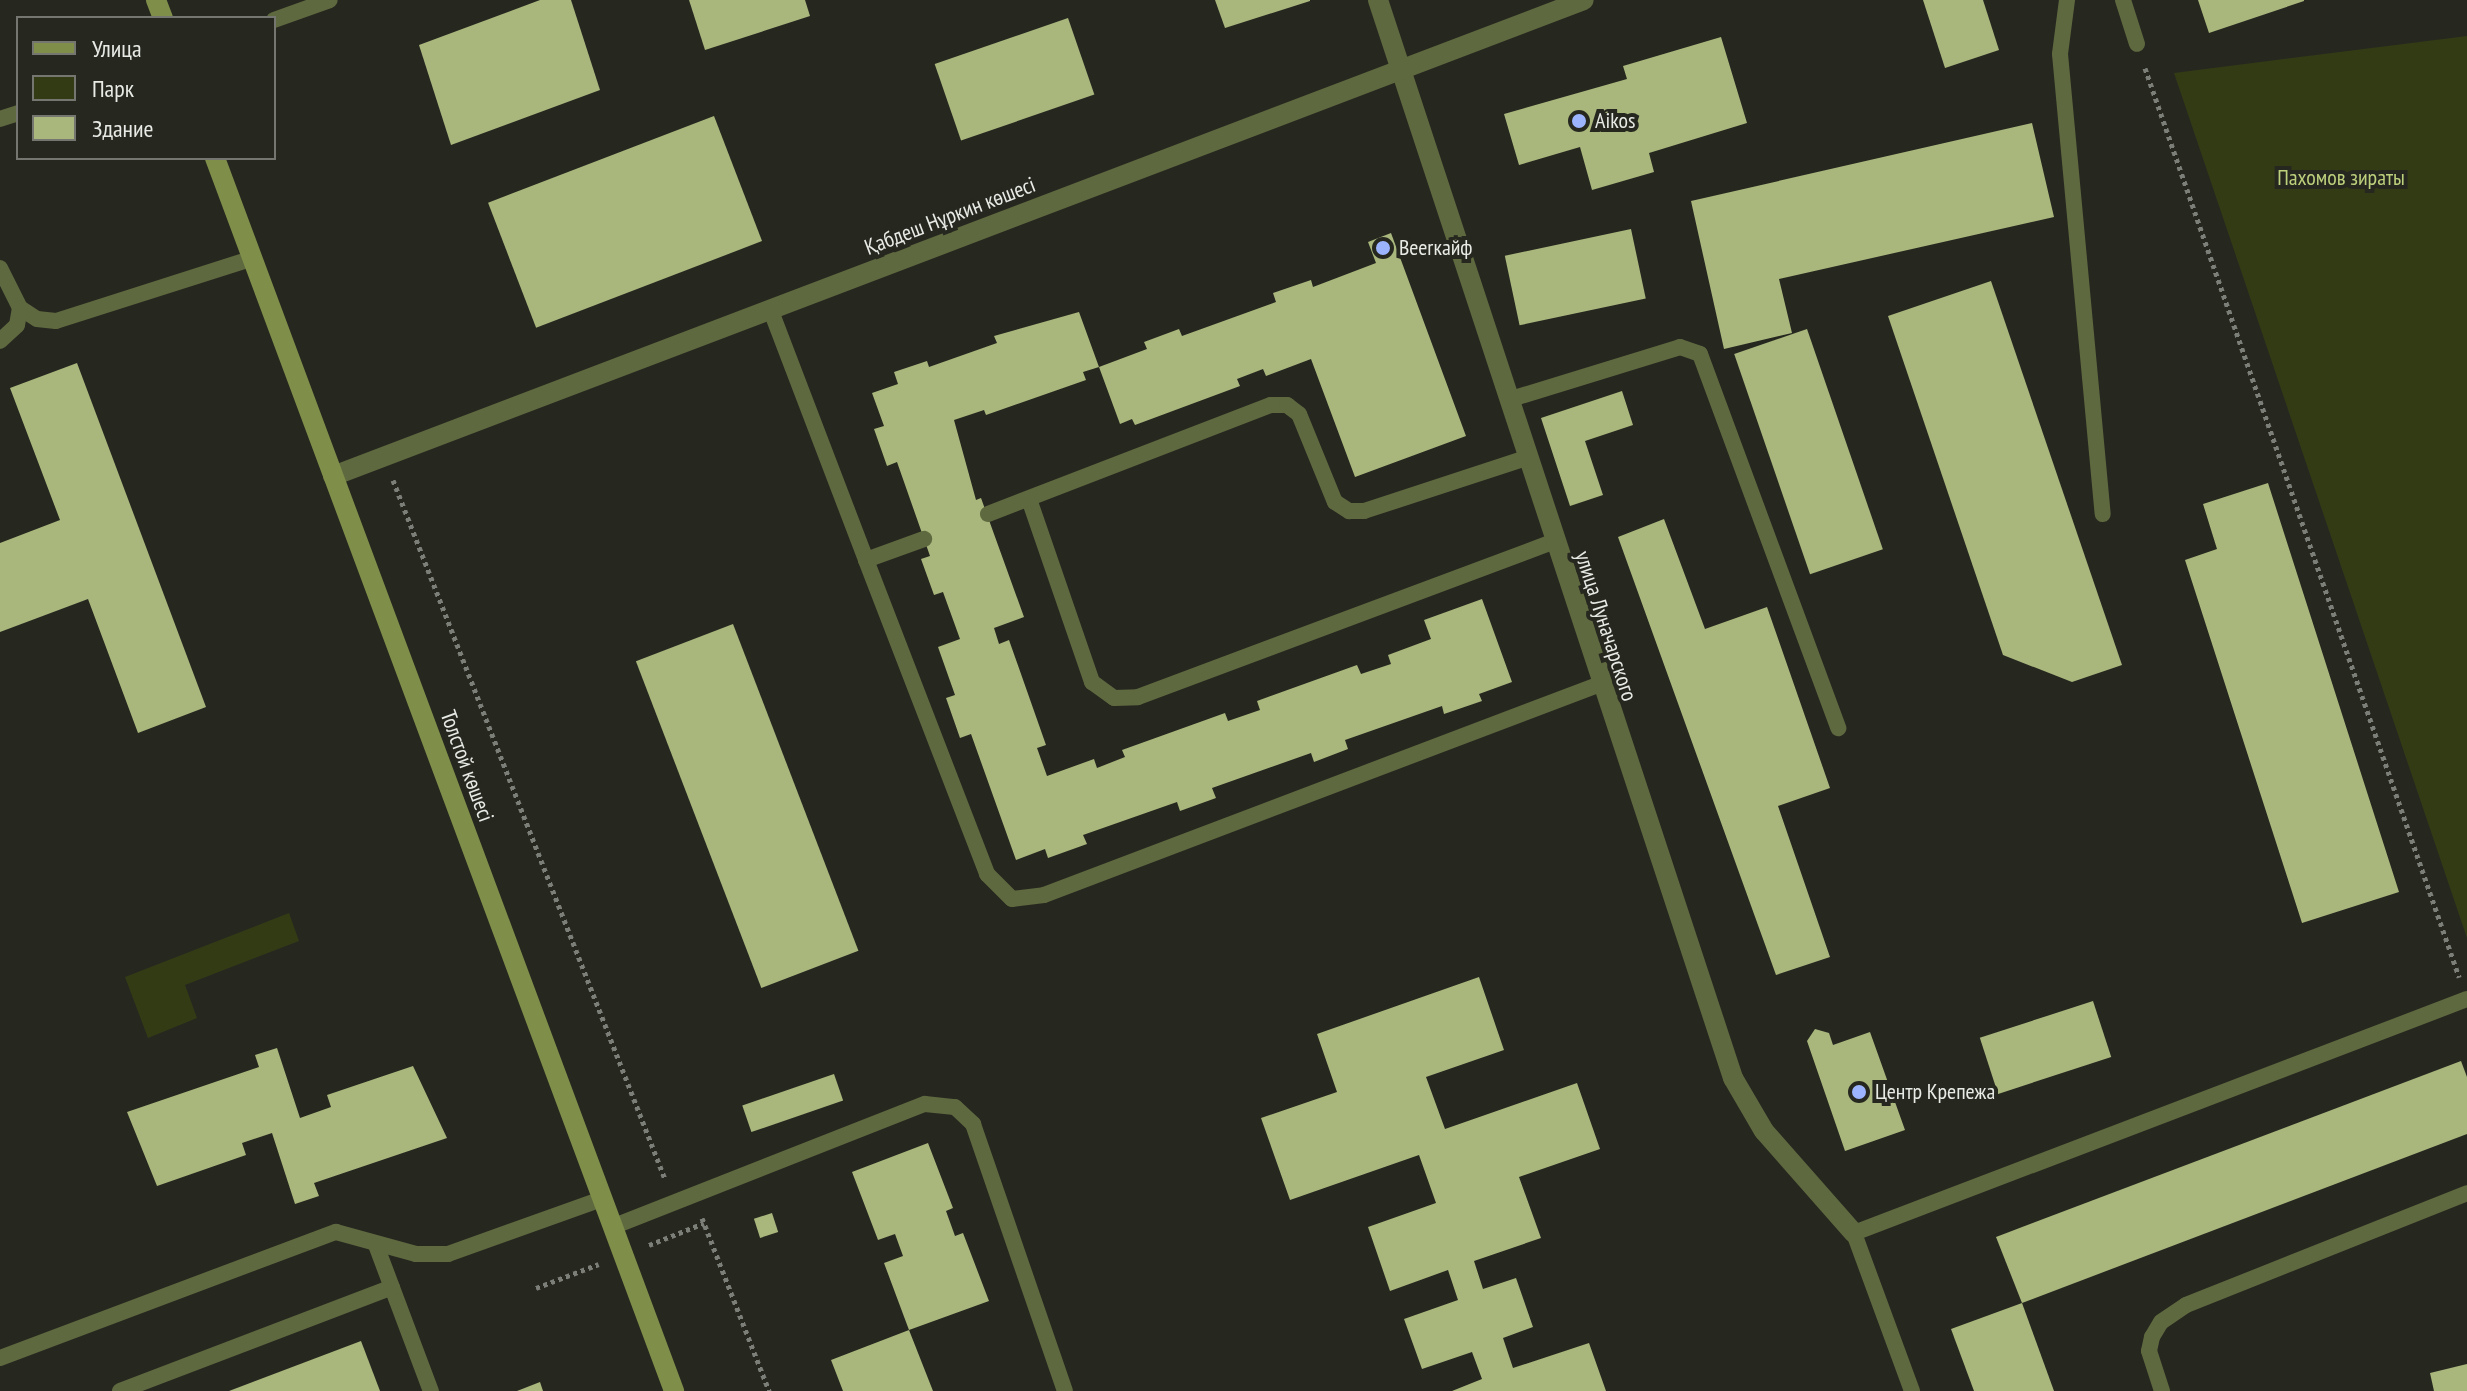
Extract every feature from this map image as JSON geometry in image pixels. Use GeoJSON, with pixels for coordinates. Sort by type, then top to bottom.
{"type":"FeatureCollection","features":[{"type":"Feature","properties":{"kind":"main road","name":"Толстой көшесі"},"geometry":{"type":"LineString","coordinates":[[216,160],[674,1391]]}},
{"type":"Feature","properties":{"kind":"street","name":"улица Луначарского"},"geometry":{"type":"LineString","coordinates":[[1378,0],[1553,542],[1733,1078],[1764,1131],[1854,1233]]}},
{"type":"Feature","properties":{"kind":"street","name":"Қабдеш Нұркин көшесі"},"geometry":{"type":"LineString","coordinates":[[333,476],[1584,0]]}},
{"type":"Feature","properties":{"kind":"lane"},"geometry":{"type":"LineString","coordinates":[[276,19],[330,0]]}},
{"type":"Feature","properties":{"kind":"lane"},"geometry":{"type":"LineString","coordinates":[[2067,0],[2060,54],[2103,514]]}},
{"type":"Feature","properties":{"kind":"lane"},"geometry":{"type":"LineString","coordinates":[[2123,0],[2137,44]]}},
{"type":"Feature","properties":{"kind":"lane"},"geometry":{"type":"LineString","coordinates":[[0,268],[20,308],[37,319],[56,321],[253,258]]}},
{"type":"Feature","properties":{"kind":"lane"},"geometry":{"type":"LineString","coordinates":[[0,341],[17,325],[20,308]]}},
{"type":"Feature","properties":{"kind":"lane"},"geometry":{"type":"LineString","coordinates":[[771,311],[987,874],[1012,899],[1044,895],[1600,684]]}},
{"type":"Feature","properties":{"kind":"lane"},"geometry":{"type":"LineString","coordinates":[[1508,400],[1680,347],[1700,354],[1838,728]]}},
{"type":"Feature","properties":{"kind":"lane"},"geometry":{"type":"LineString","coordinates":[[988,514],[1271,405],[1287,405],[1299,414],[1335,502],[1349,511],[1364,511],[1526,458]]}},
{"type":"Feature","properties":{"kind":"lane"},"geometry":{"type":"LineString","coordinates":[[1029,499],[1092,682],[1114,698],[1138,697],[1553,542]]}},
{"type":"Feature","properties":{"kind":"lane"},"geometry":{"type":"LineString","coordinates":[[866,560],[924,539]]}},
{"type":"Feature","properties":{"kind":"lane"},"geometry":{"type":"LineString","coordinates":[[1912,1391],[1854,1233],[2467,998]]}},
{"type":"Feature","properties":{"kind":"lane"},"geometry":{"type":"LineString","coordinates":[[612,1227],[925,1104],[955,1107],[973,1124],[1065,1391]]}},
{"type":"Feature","properties":{"kind":"lane"},"geometry":{"type":"LineString","coordinates":[[2162,1391],[2149,1351],[2152,1337],[2161,1322],[2186,1305],[2467,1193]]}},
{"type":"Feature","properties":{"kind":"lane"},"geometry":{"type":"LineString","coordinates":[[0,1358],[336,1232],[357,1234],[376,1245],[416,1254],[448,1254],[602,1199]]}},
{"type":"Feature","properties":{"kind":"lane"},"geometry":{"type":"LineString","coordinates":[[376,1245],[431,1391]]}},
{"type":"Feature","properties":{"kind":"lane"},"geometry":{"type":"LineString","coordinates":[[120,1391],[392,1287]]}},
{"type":"Feature","properties":{"kind":"path"},"geometry":{"type":"LineString","coordinates":[[2137,44],[2467,998]]}},
{"type":"Feature","properties":{"kind":"path"},"geometry":{"type":"LineString","coordinates":[[384,456],[674,1202]]}},
{"type":"Feature","properties":{"kind":"path"},"geometry":{"type":"LineString","coordinates":[[693,1195],[769,1391]]}},
{"type":"Feature","properties":{"kind":"green space","name":"Пахомов зираты"},"geometry":{"type":"Polygon","coordinates":[[[2467,36],[2467,938],[2174,73],[2467,36]]]}},
{"type":"Feature","properties":{"kind":"green space"},"geometry":{"type":"Polygon","coordinates":[[[289,913],[299,941],[185,985],[197,1018],[148,1038],[125,977],[289,913]]]}},
{"type":"Feature","properties":{"kind":"building"},"geometry":{"type":"Polygon","coordinates":[[[540,0],[571,0],[600,90],[451,145],[419,45],[540,0]]]}},
{"type":"Feature","properties":{"kind":"building"},"geometry":{"type":"Polygon","coordinates":[[[689,0],[805,0],[810,16],[705,50],[689,0]]]}},
{"type":"Feature","properties":{"kind":"building"},"geometry":{"type":"Polygon","coordinates":[[[1215,0],[1310,0],[1310,1],[1225,28],[1215,0]]]}},
{"type":"Feature","properties":{"kind":"building"},"geometry":{"type":"Polygon","coordinates":[[[1923,0],[1983,0],[1999,50],[1945,68],[1923,0]]]}},
{"type":"Feature","properties":{"kind":"building"},"geometry":{"type":"Polygon","coordinates":[[[2198,0],[2304,0],[2304,1],[2209,33],[2198,0]]]}},
{"type":"Feature","properties":{"kind":"building"},"geometry":{"type":"Polygon","coordinates":[[[1068,18],[1094,95],[961,140],[935,64],[1068,18]]]}},
{"type":"Feature","properties":{"kind":"building"},"geometry":{"type":"Polygon","coordinates":[[[1721,37],[1747,123],[1649,153],[1654,172],[1592,190],[1580,147],[1519,165],[1504,114],[1627,79],[1623,66],[1721,37]]]}},
{"type":"Feature","properties":{"kind":"building"},"geometry":{"type":"Polygon","coordinates":[[[714,116],[762,241],[536,328],[488,203],[714,116]]]}},
{"type":"Feature","properties":{"kind":"building"},"geometry":{"type":"Polygon","coordinates":[[[2032,123],[2054,217],[1779,279],[1792,333],[1724,349],[1691,201],[2032,123]]]}},
{"type":"Feature","properties":{"kind":"building"},"geometry":{"type":"Polygon","coordinates":[[[1631,229],[1646,298],[1520,325],[1505,256],[1631,229]]]}},
{"type":"Feature","properties":{"kind":"building"},"geometry":{"type":"Polygon","coordinates":[[[1391,233],[1466,436],[1355,477],[1311,359],[1266,376],[1263,369],[1237,379],[1240,386],[1135,425],[1132,419],[1120,424],[1099,367],[1147,349],[1144,342],[1179,329],[1182,336],[1276,302],[1273,293],[1311,280],[1313,287],[1376,263],[1368,242],[1391,233]]]}},
{"type":"Feature","properties":{"kind":"building"},"geometry":{"type":"Polygon","coordinates":[[[1991,281],[2122,665],[2072,682],[2003,655],[1888,316],[1991,281]]]}},
{"type":"Feature","properties":{"kind":"building"},"geometry":{"type":"Polygon","coordinates":[[[1079,312],[1099,367],[1083,372],[1086,380],[986,415],[984,410],[954,420],[976,500],[981,498],[1024,617],[994,628],[999,644],[1009,640],[1046,745],[1037,748],[1047,776],[1094,759],[1097,768],[1125,757],[1122,750],[1225,713],[1228,721],[1260,710],[1257,701],[1357,665],[1361,674],[1391,664],[1388,655],[1431,639],[1424,620],[1482,599],[1512,682],[1479,694],[1482,701],[1444,714],[1442,706],[1345,740],[1348,749],[1314,762],[1311,753],[1212,788],[1216,798],[1180,811],[1177,802],[1083,835],[1087,844],[1048,858],[1045,849],[1016,860],[971,734],[960,738],[946,698],[955,695],[938,647],[960,639],[943,592],[934,595],[921,559],[930,556],[897,462],[887,466],[874,429],[884,426],[872,393],[898,384],[894,372],[927,361],[929,367],[997,343],[994,336],[1079,312]]]}},
{"type":"Feature","properties":{"kind":"building"},"geometry":{"type":"Polygon","coordinates":[[[1807,329],[1883,549],[1810,574],[1734,354],[1807,329]]]}},
{"type":"Feature","properties":{"kind":"building"},"geometry":{"type":"Polygon","coordinates":[[[77,363],[206,707],[138,733],[88,599],[0,632],[0,543],[60,520],[10,388],[77,363]]]}},
{"type":"Feature","properties":{"kind":"building"},"geometry":{"type":"Polygon","coordinates":[[[1622,391],[1633,425],[1585,441],[1603,495],[1570,506],[1541,418],[1622,391]]]}},
{"type":"Feature","properties":{"kind":"building"},"geometry":{"type":"Polygon","coordinates":[[[2268,483],[2399,892],[2302,923],[2185,560],[2217,549],[2203,504],[2268,483]]]}},
{"type":"Feature","properties":{"kind":"building"},"geometry":{"type":"Polygon","coordinates":[[[1664,519],[1705,629],[1767,607],[1830,788],[1778,806],[1830,957],[1776,975],[1618,537],[1664,519]]]}},
{"type":"Feature","properties":{"kind":"building"},"geometry":{"type":"Polygon","coordinates":[[[733,624],[858,951],[761,988],[636,661],[733,624]]]}},
{"type":"Feature","properties":{"kind":"building"},"geometry":{"type":"Polygon","coordinates":[[[1479,977],[1504,1050],[1426,1077],[1445,1129],[1577,1083],[1600,1149],[1519,1177],[1541,1238],[1474,1261],[1483,1289],[1516,1278],[1533,1327],[1503,1338],[1513,1368],[1589,1343],[1606,1391],[1452,1391],[1482,1379],[1472,1352],[1422,1369],[1404,1319],[1458,1300],[1448,1270],[1390,1291],[1368,1227],[1436,1203],[1419,1155],[1290,1200],[1261,1118],[1337,1092],[1317,1034],[1479,977]]]}},
{"type":"Feature","properties":{"kind":"building"},"geometry":{"type":"Polygon","coordinates":[[[2093,1001],[2111,1057],[1998,1094],[1980,1038],[2093,1001]]]}},
{"type":"Feature","properties":{"kind":"building"},"geometry":{"type":"Polygon","coordinates":[[[1815,1029],[1829,1033],[1833,1045],[1870,1032],[1905,1130],[1845,1151],[1807,1041],[1815,1029]]]}},
{"type":"Feature","properties":{"kind":"building"},"geometry":{"type":"Polygon","coordinates":[[[277,1048],[300,1118],[331,1107],[327,1095],[413,1066],[447,1138],[314,1183],[319,1196],[295,1204],[272,1133],[242,1143],[246,1155],[157,1186],[127,1112],[259,1067],[255,1055],[277,1048]]]}},
{"type":"Feature","properties":{"kind":"building"},"geometry":{"type":"Polygon","coordinates":[[[2461,1061],[2467,1077],[2467,1134],[2022,1303],[1996,1237],[2461,1061]]]}},
{"type":"Feature","properties":{"kind":"building"},"geometry":{"type":"Polygon","coordinates":[[[834,1074],[843,1100],[751,1132],[742,1106],[834,1074]]]}},
{"type":"Feature","properties":{"kind":"building"},"geometry":{"type":"Polygon","coordinates":[[[928,1143],[953,1208],[946,1211],[955,1236],[963,1233],[989,1301],[909,1330],[884,1263],[903,1256],[895,1234],[878,1240],[852,1172],[928,1143]]]}},
{"type":"Feature","properties":{"kind":"building"},"geometry":{"type":"Polygon","coordinates":[[[772,1213],[778,1232],[760,1238],[754,1219],[772,1213]]]}},
{"type":"Feature","properties":{"kind":"building"},"geometry":{"type":"Polygon","coordinates":[[[2022,1303],[2054,1391],[1974,1391],[1951,1329],[2022,1303]]]}},
{"type":"Feature","properties":{"kind":"building"},"geometry":{"type":"Polygon","coordinates":[[[909,1330],[933,1391],[843,1391],[831,1360],[909,1330]]]}},
{"type":"Feature","properties":{"kind":"building"},"geometry":{"type":"Polygon","coordinates":[[[361,1341],[380,1391],[229,1391],[361,1341]]]}},
{"type":"Feature","properties":{"kind":"building"},"geometry":{"type":"Polygon","coordinates":[[[2467,1364],[2467,1391],[2434,1391],[2430,1373],[2467,1364]]]}},
{"type":"Feature","properties":{"kind":"building"},"geometry":{"type":"Polygon","coordinates":[[[540,1382],[543,1391],[517,1391],[540,1382]]]}},
{"type":"Feature","properties":{"kind":"place","name":"Aikos"},"geometry":{"type":"Point","coordinates":[1579,121]}},
{"type":"Feature","properties":{"kind":"place","name":"Beerкайф"},"geometry":{"type":"Point","coordinates":[1383,248]}},
{"type":"Feature","properties":{"kind":"place","name":"Центр Крепежа"},"geometry":{"type":"Point","coordinates":[1859,1092]}}]}
